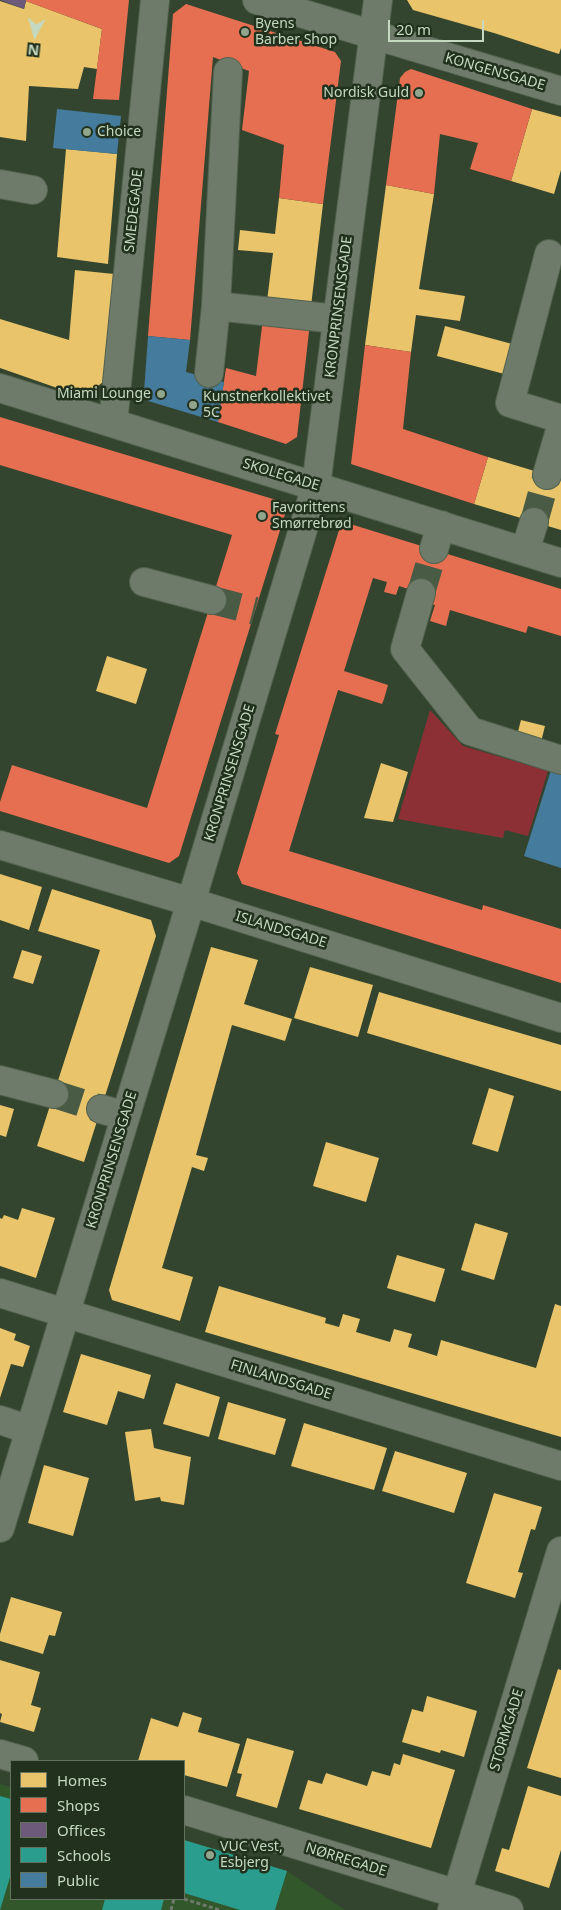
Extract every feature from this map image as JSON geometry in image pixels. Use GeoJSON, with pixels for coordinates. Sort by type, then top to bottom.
{"type":"FeatureCollection","features":[{"type":"Feature","properties":{"kind":"street","name":"SMEDEGADE"},"geometry":{"type":"LineString","coordinates":[[113,423],[155,0]]}},
{"type":"Feature","properties":{"kind":"street","name":"KONGENSGADE"},"geometry":{"type":"LineString","coordinates":[[258,0],[561,91]]}},
{"type":"Feature","properties":{"kind":"street","name":"KRONPRINSENSGADE"},"geometry":{"type":"LineString","coordinates":[[0,1528],[64,1313],[113,1113],[191,902],[266,614],[316,486],[378,0]]}},
{"type":"Feature","properties":{"kind":"street"},"geometry":{"type":"LineString","coordinates":[[209,373],[216,306],[228,72]]}},
{"type":"Feature","properties":{"kind":"street"},"geometry":{"type":"LineString","coordinates":[[0,184],[33,190]]}},
{"type":"Feature","properties":{"kind":"street"},"geometry":{"type":"LineString","coordinates":[[549,254],[510,403],[561,419]]}},
{"type":"Feature","properties":{"kind":"street"},"geometry":{"type":"LineString","coordinates":[[216,306],[337,319]]}},
{"type":"Feature","properties":{"kind":"street","name":"SKOLEGADE"},"geometry":{"type":"LineString","coordinates":[[0,388],[316,486],[438,537],[525,551],[561,563]]}},
{"type":"Feature","properties":{"kind":"street"},"geometry":{"type":"LineString","coordinates":[[547,475],[561,427]]}},
{"type":"Feature","properties":{"kind":"street"},"geometry":{"type":"LineString","coordinates":[[525,551],[534,522]]}},
{"type":"Feature","properties":{"kind":"street"},"geometry":{"type":"LineString","coordinates":[[144,582],[212,600]]}},
{"type":"Feature","properties":{"kind":"street"},"geometry":{"type":"LineString","coordinates":[[421,593],[405,649],[470,731],[561,760]]}},
{"type":"Feature","properties":{"kind":"street","name":"ISLANDSGADE"},"geometry":{"type":"LineString","coordinates":[[0,844],[561,1018]]}},
{"type":"Feature","properties":{"kind":"street"},"geometry":{"type":"LineString","coordinates":[[0,1080],[54,1094]]}},
{"type":"Feature","properties":{"kind":"street","name":"FINLANDSGADE"},"geometry":{"type":"LineString","coordinates":[[0,1294],[561,1466]]}},
{"type":"Feature","properties":{"kind":"street"},"geometry":{"type":"LineString","coordinates":[[0,1420],[30,1430]]}},
{"type":"Feature","properties":{"kind":"street","name":"STORMGADE"},"geometry":{"type":"LineString","coordinates":[[455,1902],[561,1551]]}},
{"type":"Feature","properties":{"kind":"street"},"geometry":{"type":"LineString","coordinates":[[0,1754],[21,1760]]}},
{"type":"Feature","properties":{"kind":"street","name":"NØRREGADE"},"geometry":{"type":"LineString","coordinates":[[185,1810],[455,1902],[509,1910]]}},
{"type":"Feature","properties":{"kind":"path"},"geometry":{"type":"LineString","coordinates":[[185,1899],[220,1910]]}},
{"type":"Feature","properties":{"kind":"shaded area"},"geometry":{"type":"Polygon","coordinates":[[[430,710],[463,746],[548,771],[528,836],[505,830],[503,838],[398,819],[430,710]]]}},
{"type":"Feature","properties":{"kind":"shaded area","name":"VUC Vest, Esbjerg"},"geometry":{"type":"Polygon","coordinates":[[[0,1784],[10,1787],[10,1900],[185,1900],[185,1840],[287,1871],[345,1910],[0,1910],[0,1784]]]}},
{"type":"Feature","properties":{"kind":"building: Homes"},"geometry":{"type":"Polygon","coordinates":[[[407,0],[561,0],[561,48],[559,54],[413,10],[407,0]]]}},
{"type":"Feature","properties":{"kind":"building: Homes"},"geometry":{"type":"Polygon","coordinates":[[[0,1],[24,9],[26,1],[102,29],[97,69],[84,67],[78,89],[29,86],[26,141],[0,137],[0,1]]]}},
{"type":"Feature","properties":{"kind":"building: Homes"},"geometry":{"type":"Polygon","coordinates":[[[532,109],[561,117],[561,170],[554,194],[511,181],[532,109]]]}},
{"type":"Feature","properties":{"kind":"building: Homes"},"geometry":{"type":"Polygon","coordinates":[[[66,149],[117,154],[108,264],[57,257],[66,149]]]}},
{"type":"Feature","properties":{"kind":"building: Homes"},"geometry":{"type":"Polygon","coordinates":[[[386,185],[434,194],[419,289],[465,296],[460,321],[416,315],[411,352],[365,345],[386,185]]]}},
{"type":"Feature","properties":{"kind":"building: Homes"},"geometry":{"type":"Polygon","coordinates":[[[279,198],[323,204],[311,306],[267,301],[273,253],[238,250],[240,230],[275,234],[279,198]]]}},
{"type":"Feature","properties":{"kind":"building: Homes"},"geometry":{"type":"Polygon","coordinates":[[[75,270],[124,275],[114,374],[83,397],[0,368],[0,319],[69,340],[75,270]]]}},
{"type":"Feature","properties":{"kind":"building: Homes"},"geometry":{"type":"Polygon","coordinates":[[[445,326],[516,345],[508,375],[437,356],[445,326]]]}},
{"type":"Feature","properties":{"kind":"building: Homes"},"geometry":{"type":"Polygon","coordinates":[[[488,457],[561,479],[561,530],[474,504],[488,457]]]}},
{"type":"Feature","properties":{"kind":"building: Homes"},"geometry":{"type":"Polygon","coordinates":[[[107,656],[147,669],[136,704],[96,691],[107,656]]]}},
{"type":"Feature","properties":{"kind":"building: Homes"},"geometry":{"type":"Polygon","coordinates":[[[521,720],[545,726],[540,746],[516,739],[521,720]]]}},
{"type":"Feature","properties":{"kind":"building: Homes"},"geometry":{"type":"Polygon","coordinates":[[[381,763],[408,772],[393,822],[364,818],[381,763]]]}},
{"type":"Feature","properties":{"kind":"building: Homes"},"geometry":{"type":"Polygon","coordinates":[[[0,874],[42,887],[29,930],[0,920],[0,874]]]}},
{"type":"Feature","properties":{"kind":"building: Homes"},"geometry":{"type":"Polygon","coordinates":[[[52,889],[151,920],[156,936],[84,1162],[37,1146],[100,950],[38,931],[52,889]]]}},
{"type":"Feature","properties":{"kind":"building: Homes"},"geometry":{"type":"Polygon","coordinates":[[[211,947],[258,960],[244,1004],[292,1019],[285,1041],[232,1025],[196,1155],[208,1158],[204,1171],[192,1167],[162,1268],[193,1277],[180,1321],[112,1300],[109,1290],[211,947]]]}},
{"type":"Feature","properties":{"kind":"building: Homes"},"geometry":{"type":"Polygon","coordinates":[[[22,950],[42,956],[33,984],[13,978],[22,950]]]}},
{"type":"Feature","properties":{"kind":"building: Homes"},"geometry":{"type":"Polygon","coordinates":[[[310,967],[373,985],[358,1037],[294,1018],[310,967]]]}},
{"type":"Feature","properties":{"kind":"building: Homes"},"geometry":{"type":"Polygon","coordinates":[[[379,992],[561,1045],[561,1091],[367,1033],[379,992]]]}},
{"type":"Feature","properties":{"kind":"building: Homes"},"geometry":{"type":"Polygon","coordinates":[[[489,1088],[514,1096],[498,1152],[472,1144],[489,1088]]]}},
{"type":"Feature","properties":{"kind":"building: Homes"},"geometry":{"type":"Polygon","coordinates":[[[0,1105],[14,1109],[6,1137],[0,1135],[0,1105]]]}},
{"type":"Feature","properties":{"kind":"building: Homes"},"geometry":{"type":"Polygon","coordinates":[[[326,1142],[379,1158],[366,1202],[313,1186],[326,1142]]]}},
{"type":"Feature","properties":{"kind":"building: Homes"},"geometry":{"type":"Polygon","coordinates":[[[22,1208],[55,1218],[36,1278],[0,1266],[0,1218],[2,1219],[4,1215],[18,1220],[22,1208]]]}},
{"type":"Feature","properties":{"kind":"building: Homes"},"geometry":{"type":"Polygon","coordinates":[[[475,1223],[508,1233],[494,1280],[461,1270],[475,1223]]]}},
{"type":"Feature","properties":{"kind":"building: Homes"},"geometry":{"type":"Polygon","coordinates":[[[397,1255],[445,1269],[435,1302],[387,1288],[397,1255]]]}},
{"type":"Feature","properties":{"kind":"building: Homes"},"geometry":{"type":"Polygon","coordinates":[[[219,1286],[326,1318],[325,1323],[339,1327],[343,1314],[360,1319],[356,1332],[390,1342],[394,1329],[412,1334],[408,1347],[437,1356],[441,1340],[536,1368],[555,1304],[561,1306],[561,1437],[205,1332],[219,1286]]]}},
{"type":"Feature","properties":{"kind":"building: Homes"},"geometry":{"type":"Polygon","coordinates":[[[0,1328],[16,1334],[14,1340],[30,1346],[23,1367],[11,1364],[0,1398],[0,1328]]]}},
{"type":"Feature","properties":{"kind":"building: Homes"},"geometry":{"type":"Polygon","coordinates":[[[81,1354],[151,1375],[144,1399],[118,1391],[107,1425],[63,1412],[81,1354]]]}},
{"type":"Feature","properties":{"kind":"building: Homes"},"geometry":{"type":"Polygon","coordinates":[[[176,1383],[220,1397],[209,1437],[163,1424],[176,1383]]]}},
{"type":"Feature","properties":{"kind":"building: Homes"},"geometry":{"type":"Polygon","coordinates":[[[228,1402],[286,1419],[275,1455],[218,1439],[228,1402]]]}},
{"type":"Feature","properties":{"kind":"building: Homes"},"geometry":{"type":"Polygon","coordinates":[[[304,1423],[387,1448],[374,1490],[291,1466],[304,1423]]]}},
{"type":"Feature","properties":{"kind":"building: Homes"},"geometry":{"type":"Polygon","coordinates":[[[151,1429],[154,1448],[191,1457],[184,1505],[161,1501],[160,1497],[135,1501],[125,1432],[151,1429]]]}},
{"type":"Feature","properties":{"kind":"building: Homes"},"geometry":{"type":"Polygon","coordinates":[[[395,1451],[467,1473],[454,1513],[382,1491],[395,1451]]]}},
{"type":"Feature","properties":{"kind":"building: Homes"},"geometry":{"type":"Polygon","coordinates":[[[44,1465],[89,1478],[73,1536],[28,1523],[44,1465]]]}},
{"type":"Feature","properties":{"kind":"building: Homes"},"geometry":{"type":"Polygon","coordinates":[[[494,1493],[542,1507],[535,1530],[531,1529],[518,1572],[523,1573],[515,1598],[466,1583],[494,1493]]]}},
{"type":"Feature","properties":{"kind":"building: Homes"},"geometry":{"type":"Polygon","coordinates":[[[11,1597],[62,1612],[55,1636],[49,1635],[43,1654],[0,1641],[0,1634],[11,1597]]]}},
{"type":"Feature","properties":{"kind":"building: Homes"},"geometry":{"type":"Polygon","coordinates":[[[0,1660],[40,1672],[31,1705],[41,1708],[34,1732],[0,1722],[2,1714],[0,1713],[0,1660]]]}},
{"type":"Feature","properties":{"kind":"building: Homes"},"geometry":{"type":"Polygon","coordinates":[[[558,1669],[561,1670],[561,1778],[527,1768],[558,1669]]]}},
{"type":"Feature","properties":{"kind":"building: Homes"},"geometry":{"type":"Polygon","coordinates":[[[427,1696],[477,1711],[464,1757],[441,1750],[440,1753],[402,1742],[412,1709],[423,1712],[427,1696]]]}},
{"type":"Feature","properties":{"kind":"building: Homes"},"geometry":{"type":"Polygon","coordinates":[[[183,1712],[202,1718],[198,1732],[240,1744],[227,1787],[185,1775],[185,1760],[138,1760],[151,1718],[178,1727],[183,1712]]]}},
{"type":"Feature","properties":{"kind":"building: Homes"},"geometry":{"type":"Polygon","coordinates":[[[247,1738],[294,1751],[277,1808],[236,1796],[242,1774],[237,1773],[247,1738]]]}},
{"type":"Feature","properties":{"kind":"building: Homes"},"geometry":{"type":"Polygon","coordinates":[[[403,1754],[455,1770],[431,1848],[299,1809],[308,1780],[322,1784],[326,1773],[367,1786],[372,1771],[390,1776],[394,1763],[400,1765],[403,1754]]]}},
{"type":"Feature","properties":{"kind":"building: Homes"},"geometry":{"type":"Polygon","coordinates":[[[528,1786],[561,1796],[561,1850],[549,1888],[495,1871],[502,1848],[509,1850],[528,1786]]]}},
{"type":"Feature","properties":{"kind":"building: Shops"},"geometry":{"type":"Polygon","coordinates":[[[23,0],[129,0],[119,100],[93,99],[102,29],[23,0]]]}},
{"type":"Feature","properties":{"kind":"building: Shops"},"geometry":{"type":"Polygon","coordinates":[[[186,4],[335,52],[341,61],[323,204],[279,198],[284,145],[242,130],[249,71],[213,57],[190,340],[148,336],[173,14],[186,4]]]}},
{"type":"Feature","properties":{"kind":"building: Shops"},"geometry":{"type":"Polygon","coordinates":[[[411,69],[532,109],[511,181],[470,169],[478,143],[440,134],[434,194],[386,185],[400,78],[411,69]]]}},
{"type":"Feature","properties":{"kind":"building: Shops"},"geometry":{"type":"Polygon","coordinates":[[[263,318],[310,323],[297,437],[286,444],[218,422],[226,368],[256,376],[263,318]]]}},
{"type":"Feature","properties":{"kind":"building: Shops"},"geometry":{"type":"Polygon","coordinates":[[[365,345],[411,352],[403,429],[488,457],[474,504],[351,464],[365,345]]]}},
{"type":"Feature","properties":{"kind":"building: Shops"},"geometry":{"type":"Polygon","coordinates":[[[0,417],[283,502],[286,511],[179,856],[169,863],[0,811],[0,802],[12,765],[147,808],[232,535],[0,465],[0,417]]]}},
{"type":"Feature","properties":{"kind":"building: Shops"},"geometry":{"type":"Polygon","coordinates":[[[347,523],[561,589],[561,636],[528,626],[526,633],[450,610],[446,626],[430,621],[435,605],[426,603],[421,593],[399,586],[396,595],[384,592],[387,582],[373,578],[344,671],[388,685],[384,699],[382,704],[338,690],[289,851],[482,910],[483,905],[561,929],[561,983],[242,884],[237,873],[279,735],[275,734],[340,527],[347,523]]]}},
{"type":"Feature","properties":{"kind":"building: Offices"},"geometry":{"type":"Polygon","coordinates":[[[0,0],[26,0],[24,9],[0,0]]]}},
{"type":"Feature","properties":{"kind":"building: Schools"},"geometry":{"type":"Polygon","coordinates":[[[0,1796],[10,1799],[10,1877],[0,1910],[0,1796]]]}},
{"type":"Feature","properties":{"kind":"building: Schools"},"geometry":{"type":"Polygon","coordinates":[[[185,1840],[287,1871],[275,1910],[240,1910],[185,1893],[185,1840]]]}},
{"type":"Feature","properties":{"kind":"building: Schools"},"geometry":{"type":"Polygon","coordinates":[[[105,1900],[164,1900],[161,1910],[102,1910],[105,1900]]]}},
{"type":"Feature","properties":{"kind":"building: Public","name":"Choice"},"geometry":{"type":"Polygon","coordinates":[[[57,109],[121,116],[117,154],[53,148],[57,109]]]}},
{"type":"Feature","properties":{"kind":"building: Public"},"geometry":{"type":"Polygon","coordinates":[[[148,336],[190,340],[186,372],[224,382],[218,422],[148,401],[144,392],[148,336]]]}},
{"type":"Feature","properties":{"kind":"building: Public"},"geometry":{"type":"Polygon","coordinates":[[[551,770],[561,774],[561,868],[524,856],[551,770]]]}},
{"type":"Feature","properties":{"kind":"tunnel"},"geometry":{"type":"LineString","coordinates":[[534,522],[547,475]]}},
{"type":"Feature","properties":{"kind":"tunnel"},"geometry":{"type":"LineString","coordinates":[[421,593],[434,549]]}},
{"type":"Feature","properties":{"kind":"tunnel"},"geometry":{"type":"LineString","coordinates":[[212,600],[255,611]]}},
{"type":"Feature","properties":{"kind":"tunnel"},"geometry":{"type":"LineString","coordinates":[[54,1094],[101,1109]]}},
{"type":"Feature","properties":{"kind":"place","name":"Byens Barber Shop"},"geometry":{"type":"Point","coordinates":[245,32]}},
{"type":"Feature","properties":{"kind":"place","name":"Nordisk Guld"},"geometry":{"type":"Point","coordinates":[419,93]}},
{"type":"Feature","properties":{"kind":"place","name":"Choice"},"geometry":{"type":"Point","coordinates":[87,132]}},
{"type":"Feature","properties":{"kind":"place","name":"Miami Lounge"},"geometry":{"type":"Point","coordinates":[161,394]}},
{"type":"Feature","properties":{"kind":"place","name":"Kunstnerkollektivet 5C"},"geometry":{"type":"Point","coordinates":[193,405]}},
{"type":"Feature","properties":{"kind":"place","name":"Favorittens Smørrebrød"},"geometry":{"type":"Point","coordinates":[262,516]}},
{"type":"Feature","properties":{"kind":"place","name":"VUC Vest, Esbjerg"},"geometry":{"type":"Point","coordinates":[210,1855]}}]}
